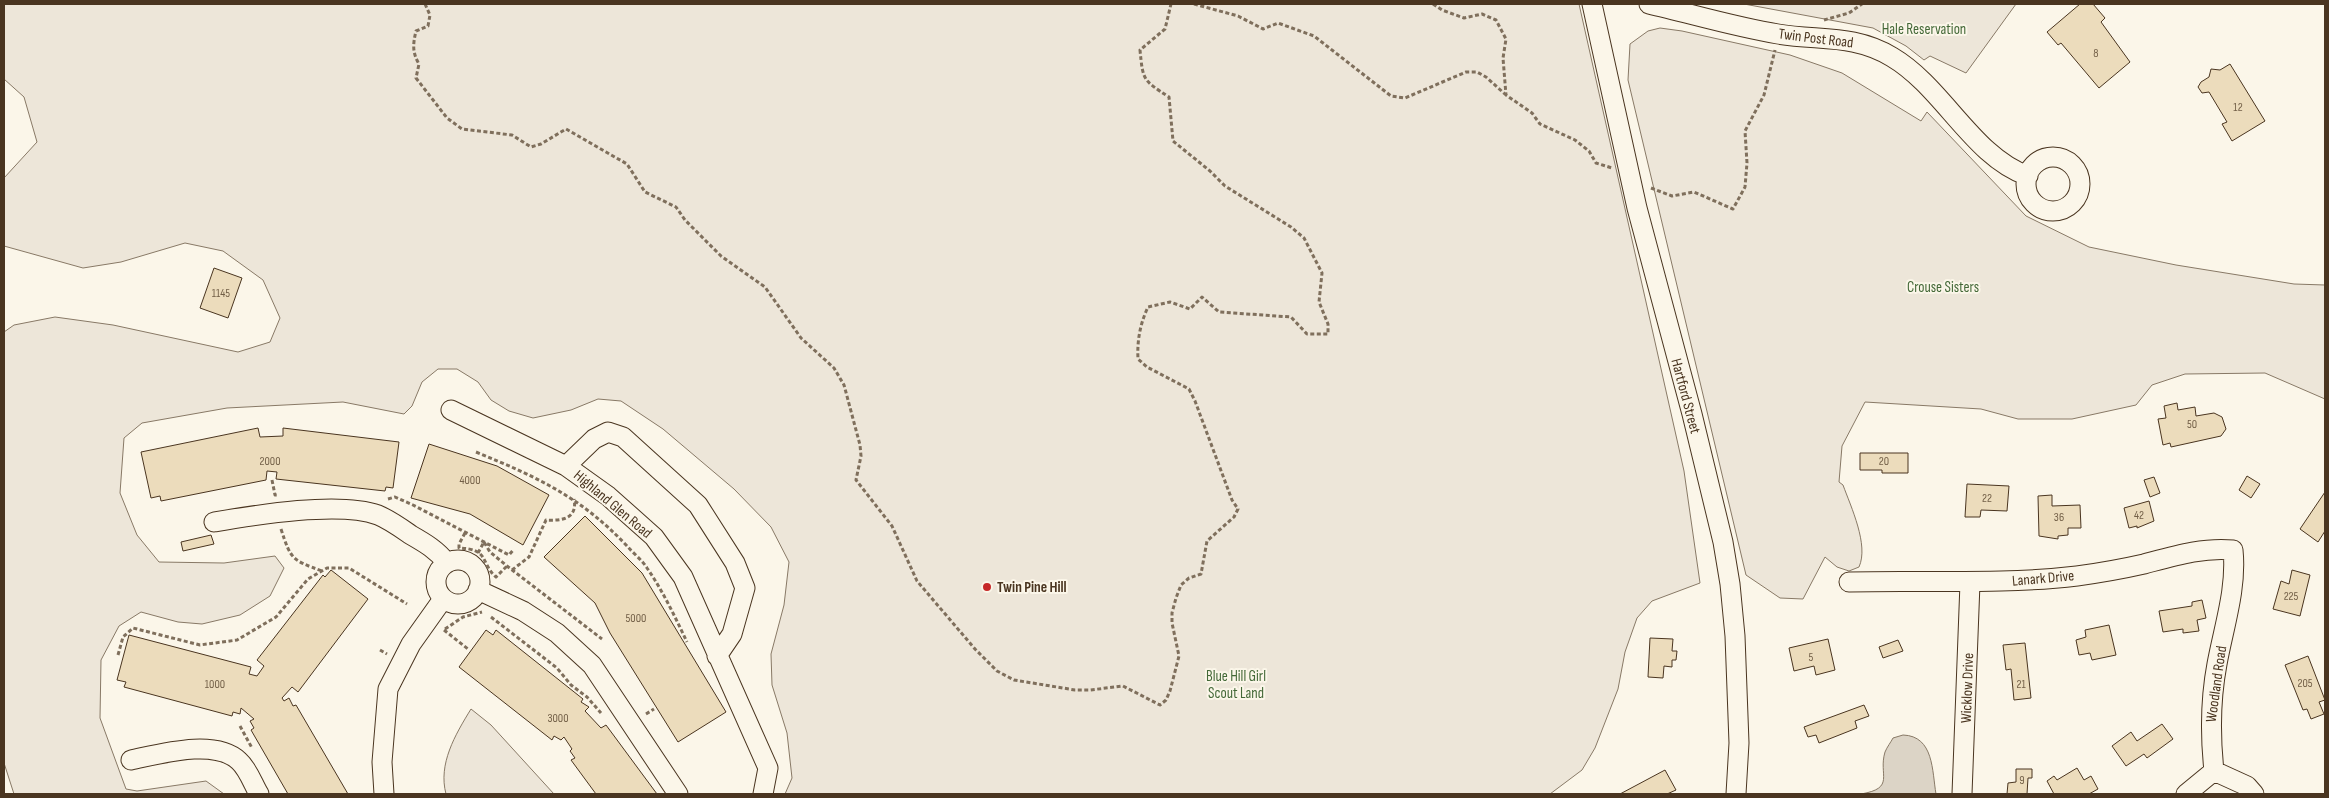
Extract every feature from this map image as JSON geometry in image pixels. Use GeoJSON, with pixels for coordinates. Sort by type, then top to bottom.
{"type":"FeatureCollection","features":[{"type":"Feature","properties":{"kind":"street","name":"Hartford Street"},"geometry":{"type":"LineString","coordinates":[[1592,4],[1630,178],[1692,414],[1730,584],[1735,636],[1739,743],[1736,794]]}},
{"type":"Feature","properties":{"kind":"street","name":"Twin Post Road"},"geometry":{"type":"LineString","coordinates":[[1649,4],[1779,34],[1844,39],[1872,47],[1891,56],[1924,81],[1999,161],[2028,176]]}},
{"type":"Feature","properties":{"kind":"street","name":"Highland Glen Road"},"geometry":{"type":"LineString","coordinates":[[451,410],[566,466],[608,496],[654,537],[684,577],[717,656],[768,768],[763,794]]}},
{"type":"Feature","properties":{"kind":"street"},"geometry":{"type":"LineString","coordinates":[[566,466],[594,439],[608,432],[623,438],[698,505],[735,563],[745,588],[732,634],[717,656]]}},
{"type":"Feature","properties":{"kind":"street"},"geometry":{"type":"LineString","coordinates":[[214,522],[292,512],[348,510],[377,515],[431,547],[447,563]]}},
{"type":"Feature","properties":{"kind":"street","name":"Lanark Drive"},"geometry":{"type":"LineString","coordinates":[[1849,582],[1970,583],[2036,580],[2121,569],[2198,550],[2218,548],[2234,550]]}},
{"type":"Feature","properties":{"kind":"street","name":"Woodland Road"},"geometry":{"type":"LineString","coordinates":[[2214,771],[2210,732],[2217,666],[2235,571],[2234,550]]}},
{"type":"Feature","properties":{"kind":"street"},"geometry":{"type":"LineString","coordinates":[[454,560],[469,563],[479,575],[478,590],[475,596],[463,604],[450,603],[443,599],[436,585],[436,576],[447,563],[454,560]]}},
{"type":"Feature","properties":{"kind":"street","name":"Wicklow Drive"},"geometry":{"type":"LineString","coordinates":[[1962,794],[1970,583]]}},
{"type":"Feature","properties":{"kind":"street"},"geometry":{"type":"LineString","coordinates":[[478,590],[524,611],[550,628],[592,665],[678,794]]}},
{"type":"Feature","properties":{"kind":"street"},"geometry":{"type":"LineString","coordinates":[[384,794],[382,762],[388,689],[411,644],[443,599]]}},
{"type":"Feature","properties":{"kind":"street"},"geometry":{"type":"LineString","coordinates":[[131,760],[177,750],[216,749],[239,761],[259,794]]}},
{"type":"Feature","properties":{"kind":"street"},"geometry":{"type":"LineString","coordinates":[[2186,794],[2214,771],[2247,786],[2254,794]]}},
{"type":"Feature","properties":{"kind":"path"},"geometry":{"type":"LineString","coordinates":[[425,4],[430,15],[428,26],[416,31],[414,42],[414,55],[418,64],[416,78],[447,118],[462,129],[512,135],[531,146],[541,144],[566,129],[607,150],[627,164],[645,192],[676,207],[685,220],[721,256],[765,287],[801,338],[824,358],[844,385],[862,456],[856,480],[892,526],[917,581],[985,661],[1014,680],[1075,690],[1123,686],[1160,705],[1166,700],[1170,691],[1179,656],[1172,613],[1181,585],[1201,574],[1207,541],[1234,517],[1238,509],[1232,500],[1189,389],[1147,367],[1138,359],[1143,318],[1148,307],[1170,302],[1190,309],[1202,297],[1219,312],[1290,317],[1307,334],[1328,334],[1328,324],[1319,302],[1322,274],[1304,238],[1291,227],[1225,186],[1210,170],[1173,140],[1169,97],[1149,84],[1142,75],[1140,50],[1165,29],[1171,4]]}},
{"type":"Feature","properties":{"kind":"path"},"geometry":{"type":"LineString","coordinates":[[1194,4],[1238,16],[1263,29],[1278,23],[1310,34],[1391,96],[1405,98],[1466,72],[1477,72],[1532,113],[1540,124],[1574,140],[1589,151],[1596,162],[1672,196],[1694,192],[1733,209],[1745,187],[1747,163],[1745,131],[1764,95],[1779,34]]}},
{"type":"Feature","properties":{"kind":"path"},"geometry":{"type":"LineString","coordinates":[[1433,4],[1464,18],[1482,14],[1496,20],[1506,39],[1503,58],[1506,95]]}},
{"type":"Feature","properties":{"kind":"path"},"geometry":{"type":"LineString","coordinates":[[476,452],[518,469],[574,498],[609,526],[646,567],[668,602],[688,642]]}},
{"type":"Feature","properties":{"kind":"path"},"geometry":{"type":"LineString","coordinates":[[512,570],[529,557],[546,520],[563,521],[572,515],[576,506],[574,498]]}},
{"type":"Feature","properties":{"kind":"path"},"geometry":{"type":"LineString","coordinates":[[280,524],[288,550],[295,561],[322,571]]}},
{"type":"Feature","properties":{"kind":"path"},"geometry":{"type":"LineString","coordinates":[[466,532],[459,544],[459,548],[478,553],[486,558],[489,571],[496,577],[507,566]]}},
{"type":"Feature","properties":{"kind":"path"},"geometry":{"type":"LineString","coordinates":[[478,553],[484,542],[490,552],[507,566],[602,639]]}},
{"type":"Feature","properties":{"kind":"path"},"geometry":{"type":"LineString","coordinates":[[118,655],[123,638],[133,628],[200,645],[237,640],[276,617],[308,579],[327,568],[349,568],[406,604]]}},
{"type":"Feature","properties":{"kind":"path"},"geometry":{"type":"LineString","coordinates":[[440,632],[462,617],[483,611],[557,668],[571,685],[587,697],[603,716]]}},
{"type":"Feature","properties":{"kind":"path"},"geometry":{"type":"LineString","coordinates":[[444,630],[468,649]]}},
{"type":"Feature","properties":{"kind":"green space","name":"Blue Hill Girl Scout Land"},"geometry":{"type":"Polygon","coordinates":[[[4,4],[1579,4],[1684,471],[1700,583],[1652,601],[1637,618],[1625,652],[1618,689],[1595,748],[1582,770],[1550,794],[785,794],[792,778],[787,733],[772,685],[771,654],[784,605],[789,562],[771,527],[734,489],[663,429],[621,401],[598,399],[571,410],[533,418],[509,411],[491,400],[478,382],[457,369],[438,369],[422,382],[412,406],[404,414],[343,402],[227,408],[142,423],[124,438],[120,493],[137,535],[159,562],[224,563],[275,556],[284,568],[270,596],[240,615],[202,624],[178,622],[141,612],[119,626],[101,660],[100,718],[126,789],[137,791],[206,781],[224,794],[14,794],[4,763],[4,332],[14,325],[55,317],[113,325],[238,352],[270,342],[280,318],[263,280],[223,251],[185,243],[121,262],[83,268],[4,246],[4,178],[37,142],[24,97],[4,79],[4,4]]]}},
{"type":"Feature","properties":{"kind":"green space","name":"Hale Reservation"},"geometry":{"type":"Polygon","coordinates":[[[1744,4],[2016,4],[1966,73],[1930,56],[1924,60],[1906,46],[1873,28],[1744,4]]]}},
{"type":"Feature","properties":{"kind":"green space","name":"Crouse Sisters"},"geometry":{"type":"Polygon","coordinates":[[[1660,28],[1682,31],[1790,55],[1842,73],[1921,121],[1927,112],[2026,216],[2089,247],[2176,265],[2294,284],[2325,285],[2325,399],[2265,373],[2185,374],[2152,385],[2136,405],[2072,419],[2018,419],[1981,409],[1865,402],[1842,446],[1839,482],[1843,485],[1858,526],[1862,548],[1862,558],[1859,567],[1849,571],[1837,567],[1825,557],[1803,599],[1780,598],[1746,575],[1628,80],[1630,44],[1648,31],[1660,28]]]}},
{"type":"Feature","properties":{"kind":"green space"},"geometry":{"type":"Polygon","coordinates":[[[471,709],[491,725],[554,794],[446,794],[444,772],[446,761],[454,739],[471,709]]]}},
{"type":"Feature","properties":{"kind":"shaded area"},"geometry":{"type":"Polygon","coordinates":[[[1903,735],[1921,741],[1926,748],[1932,765],[1936,794],[1861,794],[1879,788],[1882,784],[1884,779],[1883,760],[1885,752],[1893,738],[1903,735]]]}},
{"type":"Feature","properties":{"kind":"building"},"geometry":{"type":"Polygon","coordinates":[[[2080,4],[2093,4],[2105,18],[2101,22],[2130,62],[2099,88],[2061,43],[2058,45],[2047,32],[2080,4]]]}},
{"type":"Feature","properties":{"kind":"building"},"geometry":{"type":"Polygon","coordinates":[[[2230,64],[2265,121],[2232,141],[2222,124],[2227,122],[2209,92],[2202,93],[2198,87],[2201,82],[2209,77],[2211,69],[2220,70],[2230,64]]]}},
{"type":"Feature","properties":{"kind":"building"},"geometry":{"type":"Polygon","coordinates":[[[214,268],[242,278],[228,318],[200,308],[214,268]]]}},
{"type":"Feature","properties":{"kind":"building"},"geometry":{"type":"Polygon","coordinates":[[[2177,403],[2178,410],[2195,407],[2196,416],[2214,413],[2222,417],[2226,429],[2221,436],[2171,447],[2170,443],[2163,445],[2158,419],[2166,418],[2164,406],[2177,403]]]}},
{"type":"Feature","properties":{"kind":"building"},"geometry":{"type":"Polygon","coordinates":[[[258,428],[260,437],[283,436],[283,428],[399,442],[393,488],[386,487],[385,491],[276,479],[277,472],[267,471],[266,480],[161,501],[160,496],[151,498],[141,452],[258,428]]]}},
{"type":"Feature","properties":{"kind":"building"},"geometry":{"type":"Polygon","coordinates":[[[429,444],[497,466],[549,495],[523,545],[470,514],[411,498],[429,444]]]}},
{"type":"Feature","properties":{"kind":"building"},"geometry":{"type":"Polygon","coordinates":[[[1860,453],[1908,453],[1908,473],[1882,473],[1882,470],[1860,470],[1860,453]]]}},
{"type":"Feature","properties":{"kind":"building"},"geometry":{"type":"Polygon","coordinates":[[[2247,476],[2260,484],[2251,498],[2239,490],[2247,476]]]}},
{"type":"Feature","properties":{"kind":"building"},"geometry":{"type":"Polygon","coordinates":[[[2154,477],[2160,493],[2150,497],[2144,480],[2154,477]]]}},
{"type":"Feature","properties":{"kind":"building"},"geometry":{"type":"Polygon","coordinates":[[[1967,484],[2009,486],[2007,511],[1981,510],[1980,517],[1965,517],[1967,484]]]}},
{"type":"Feature","properties":{"kind":"building"},"geometry":{"type":"Polygon","coordinates":[[[2325,492],[2325,531],[2318,542],[2300,529],[2325,492]]]}},
{"type":"Feature","properties":{"kind":"building"},"geometry":{"type":"Polygon","coordinates":[[[2052,495],[2052,506],[2080,505],[2081,528],[2068,528],[2068,535],[2058,536],[2058,539],[2039,536],[2038,496],[2052,495]]]}},
{"type":"Feature","properties":{"kind":"building"},"geometry":{"type":"Polygon","coordinates":[[[2149,501],[2154,521],[2137,528],[2137,526],[2129,528],[2124,508],[2149,501]]]}},
{"type":"Feature","properties":{"kind":"building"},"geometry":{"type":"Polygon","coordinates":[[[585,516],[642,573],[726,712],[678,742],[610,633],[595,603],[544,557],[585,516]]]}},
{"type":"Feature","properties":{"kind":"building"},"geometry":{"type":"Polygon","coordinates":[[[211,535],[214,544],[183,551],[181,542],[211,535]]]}},
{"type":"Feature","properties":{"kind":"building"},"geometry":{"type":"Polygon","coordinates":[[[331,570],[368,599],[298,692],[292,687],[282,698],[284,701],[289,698],[293,706],[296,705],[348,794],[288,794],[251,730],[254,728],[250,721],[254,719],[241,708],[240,714],[233,712],[232,716],[124,687],[126,682],[117,680],[129,635],[251,667],[249,674],[257,676],[264,666],[257,660],[323,575],[325,577],[331,570]]]}},
{"type":"Feature","properties":{"kind":"building"},"geometry":{"type":"Polygon","coordinates":[[[2292,570],[2310,575],[2300,616],[2273,609],[2281,581],[2289,584],[2292,570]]]}},
{"type":"Feature","properties":{"kind":"building"},"geometry":{"type":"Polygon","coordinates":[[[2202,600],[2206,618],[2197,620],[2199,631],[2183,633],[2183,629],[2163,632],[2159,611],[2192,606],[2192,602],[2202,600]]]}},
{"type":"Feature","properties":{"kind":"building"},"geometry":{"type":"Polygon","coordinates":[[[2109,625],[2116,655],[2092,660],[2090,653],[2079,655],[2076,640],[2086,637],[2085,630],[2109,625]]]}},
{"type":"Feature","properties":{"kind":"building"},"geometry":{"type":"Polygon","coordinates":[[[486,630],[493,635],[496,630],[583,699],[581,702],[589,707],[585,711],[601,728],[606,725],[657,794],[596,794],[571,760],[575,758],[570,751],[572,749],[564,737],[561,740],[554,736],[552,740],[459,667],[486,630]]]}},
{"type":"Feature","properties":{"kind":"building"},"geometry":{"type":"Polygon","coordinates":[[[1650,638],[1673,639],[1672,651],[1677,651],[1676,660],[1672,660],[1672,667],[1664,666],[1663,678],[1648,677],[1650,638]]]}},
{"type":"Feature","properties":{"kind":"building"},"geometry":{"type":"Polygon","coordinates":[[[1828,639],[1835,670],[1816,675],[1814,666],[1794,671],[1789,648],[1828,639]]]}},
{"type":"Feature","properties":{"kind":"building"},"geometry":{"type":"Polygon","coordinates":[[[1898,640],[1903,651],[1883,658],[1879,647],[1898,640]]]}},
{"type":"Feature","properties":{"kind":"building"},"geometry":{"type":"Polygon","coordinates":[[[2025,643],[2031,698],[2014,700],[2011,669],[2006,670],[2003,645],[2025,643]]]}},
{"type":"Feature","properties":{"kind":"building"},"geometry":{"type":"Polygon","coordinates":[[[2308,656],[2325,700],[2319,702],[2324,714],[2311,719],[2307,709],[2303,710],[2285,665],[2308,656]]]}},
{"type":"Feature","properties":{"kind":"building"},"geometry":{"type":"Polygon","coordinates":[[[1864,705],[1869,716],[1855,721],[1857,728],[1819,743],[1816,735],[1808,737],[1804,727],[1864,705]]]}},
{"type":"Feature","properties":{"kind":"building"},"geometry":{"type":"Polygon","coordinates":[[[2162,724],[2173,739],[2147,758],[2144,754],[2126,766],[2112,746],[2131,732],[2137,741],[2162,724]]]}},
{"type":"Feature","properties":{"kind":"building"},"geometry":{"type":"Polygon","coordinates":[[[2077,768],[2084,780],[2091,776],[2098,789],[2089,794],[2054,794],[2047,781],[2054,776],[2057,780],[2077,768]]]}},
{"type":"Feature","properties":{"kind":"building"},"geometry":{"type":"Polygon","coordinates":[[[2016,769],[2032,769],[2032,778],[2028,778],[2027,794],[2007,794],[2008,783],[2016,782],[2016,769]]]}},
{"type":"Feature","properties":{"kind":"building"},"geometry":{"type":"Polygon","coordinates":[[[1665,770],[1676,790],[1667,794],[1620,794],[1665,770]]]}},
{"type":"Feature","properties":{"kind":"place","name":"Twin Pine Hill"},"geometry":{"type":"Point","coordinates":[987,587]}}]}
